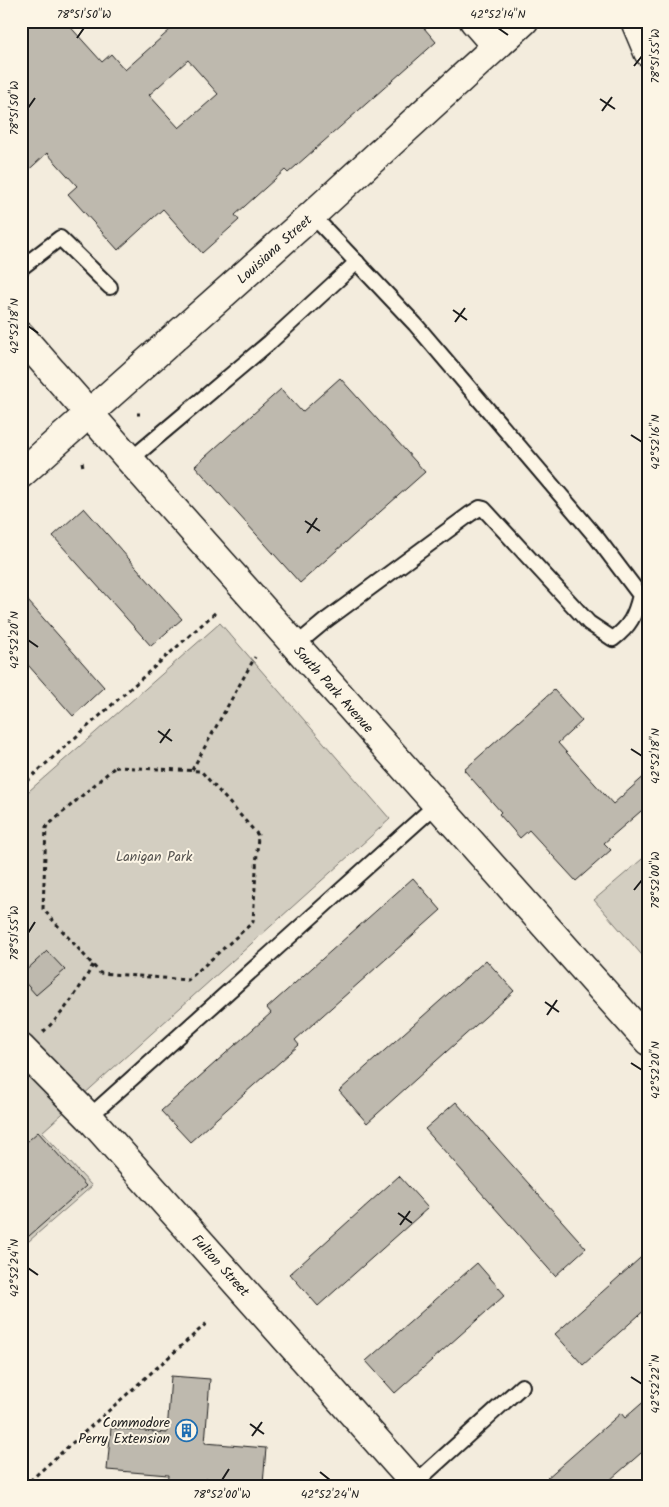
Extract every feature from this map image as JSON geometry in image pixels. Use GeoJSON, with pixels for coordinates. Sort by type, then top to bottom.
{"type":"FeatureCollection","features":[{"type":"Feature","properties":{"kind":"street"},"geometry":{"type":"LineString","coordinates":[[474,21],[496,46]]}},
{"type":"Feature","properties":{"kind":"street","name":"Louisiana Street"},"geometry":{"type":"LineString","coordinates":[[21,474],[312,215],[524,21]]}},
{"type":"Feature","properties":{"kind":"street"},"geometry":{"type":"LineString","coordinates":[[635,21],[648,52]]}},
{"type":"Feature","properties":{"kind":"street","name":"South Park Avenue"},"geometry":{"type":"LineString","coordinates":[[21,336],[648,1041]]}},
{"type":"Feature","properties":{"kind":"street","name":"Fulton Street"},"geometry":{"type":"LineString","coordinates":[[21,1048],[90,1117],[416,1484]]}},
{"type":"Feature","properties":{"kind":"lane"},"geometry":{"type":"LineString","coordinates":[[296,646],[324,621],[480,508],[484,509],[589,623],[613,639],[625,629],[636,609],[640,595],[597,538],[415,324],[312,215]]}},
{"type":"Feature","properties":{"kind":"lane"},"geometry":{"type":"LineString","coordinates":[[21,268],[60,238],[110,288]]}},
{"type":"Feature","properties":{"kind":"lane"},"geometry":{"type":"LineString","coordinates":[[130,460],[270,342],[357,262]]}},
{"type":"Feature","properties":{"kind":"lane"},"geometry":{"type":"LineString","coordinates":[[90,1117],[437,804]]}},
{"type":"Feature","properties":{"kind":"lane"},"geometry":{"type":"LineString","coordinates":[[416,1484],[522,1386]]}},
{"type":"Feature","properties":{"kind":"path"},"geometry":{"type":"LineString","coordinates":[[82,462],[82,467]]}},
{"type":"Feature","properties":{"kind":"path"},"geometry":{"type":"LineString","coordinates":[[21,786],[216,612]]}},
{"type":"Feature","properties":{"kind":"path"},"geometry":{"type":"LineString","coordinates":[[192,770],[255,657]]}},
{"type":"Feature","properties":{"kind":"path"},"geometry":{"type":"LineString","coordinates":[[115,767],[192,770],[201,771],[258,836],[253,922],[188,980],[100,973],[44,909],[46,827],[115,767]]}},
{"type":"Feature","properties":{"kind":"path"},"geometry":{"type":"LineString","coordinates":[[56,1020],[80,989],[93,965]]}},
{"type":"Feature","properties":{"kind":"path"},"geometry":{"type":"LineString","coordinates":[[24,1486],[207,1323]]}},
{"type":"Feature","properties":{"kind":"green space","name":"Lanigan Park"},"geometry":{"type":"Polygon","coordinates":[[[220,623],[390,819],[42,1132],[92,1186],[21,1248],[21,798],[220,623]]]}},
{"type":"Feature","properties":{"kind":"green space"},"geometry":{"type":"Polygon","coordinates":[[[648,854],[648,962],[594,900],[648,854]]]}},
{"type":"Feature","properties":{"kind":"building"},"geometry":{"type":"Polygon","coordinates":[[[21,21],[65,21],[102,62],[111,54],[125,70],[180,21],[418,21],[436,42],[288,173],[285,170],[235,215],[239,220],[202,253],[163,209],[118,250],[68,194],[77,186],[47,153],[21,177],[21,21]],[[188,60],[149,95],[179,128],[218,94],[188,60]]]}},
{"type":"Feature","properties":{"kind":"building"},"geometry":{"type":"Polygon","coordinates":[[[340,378],[425,472],[300,583],[195,466],[281,389],[302,412],[340,378]]]}},
{"type":"Feature","properties":{"kind":"building"},"geometry":{"type":"Polygon","coordinates":[[[84,508],[182,619],[151,646],[53,536],[84,508]]]}},
{"type":"Feature","properties":{"kind":"building"},"geometry":{"type":"Polygon","coordinates":[[[21,593],[104,687],[73,716],[21,657],[21,593]]]}},
{"type":"Feature","properties":{"kind":"building"},"geometry":{"type":"Polygon","coordinates":[[[554,690],[582,721],[558,743],[613,804],[648,773],[648,805],[604,843],[611,850],[576,881],[529,830],[520,838],[499,814],[501,812],[464,770],[554,690]]]}},
{"type":"Feature","properties":{"kind":"building"},"geometry":{"type":"Polygon","coordinates":[[[413,878],[441,910],[295,1040],[299,1045],[190,1142],[161,1111],[271,1013],[267,1008],[413,878]]]}},
{"type":"Feature","properties":{"kind":"building"},"geometry":{"type":"Polygon","coordinates":[[[47,951],[65,970],[36,995],[21,978],[21,975],[47,951]]]}},
{"type":"Feature","properties":{"kind":"building"},"geometry":{"type":"Polygon","coordinates":[[[486,960],[514,991],[367,1123],[339,1091],[486,960]]]}},
{"type":"Feature","properties":{"kind":"building"},"geometry":{"type":"Polygon","coordinates":[[[456,1102],[586,1248],[555,1276],[425,1129],[456,1102]]]}},
{"type":"Feature","properties":{"kind":"building"},"geometry":{"type":"Polygon","coordinates":[[[38,1132],[86,1186],[21,1243],[21,1147],[38,1132]]]}},
{"type":"Feature","properties":{"kind":"building"},"geometry":{"type":"Polygon","coordinates":[[[399,1176],[428,1208],[318,1306],[290,1274],[399,1176]]]}},
{"type":"Feature","properties":{"kind":"building"},"geometry":{"type":"Polygon","coordinates":[[[648,1251],[648,1307],[583,1365],[555,1334],[648,1251]]]}},
{"type":"Feature","properties":{"kind":"building"},"geometry":{"type":"Polygon","coordinates":[[[477,1263],[505,1295],[395,1393],[366,1361],[477,1263]]]}},
{"type":"Feature","properties":{"kind":"building","name":"Commodore Perry Extension"},"geometry":{"type":"Polygon","coordinates":[[[171,1376],[210,1379],[205,1443],[266,1448],[263,1484],[206,1479],[205,1486],[167,1486],[168,1475],[107,1470],[111,1428],[167,1433],[171,1376]]]}},
{"type":"Feature","properties":{"kind":"building"},"geometry":{"type":"Polygon","coordinates":[[[648,1398],[648,1447],[603,1486],[538,1486],[621,1413],[625,1418],[648,1398]]]}},
{"type":"Feature","properties":{"kind":"place","name":"Commodore Perry Extension"},"geometry":{"type":"Point","coordinates":[186,1430]}}]}
